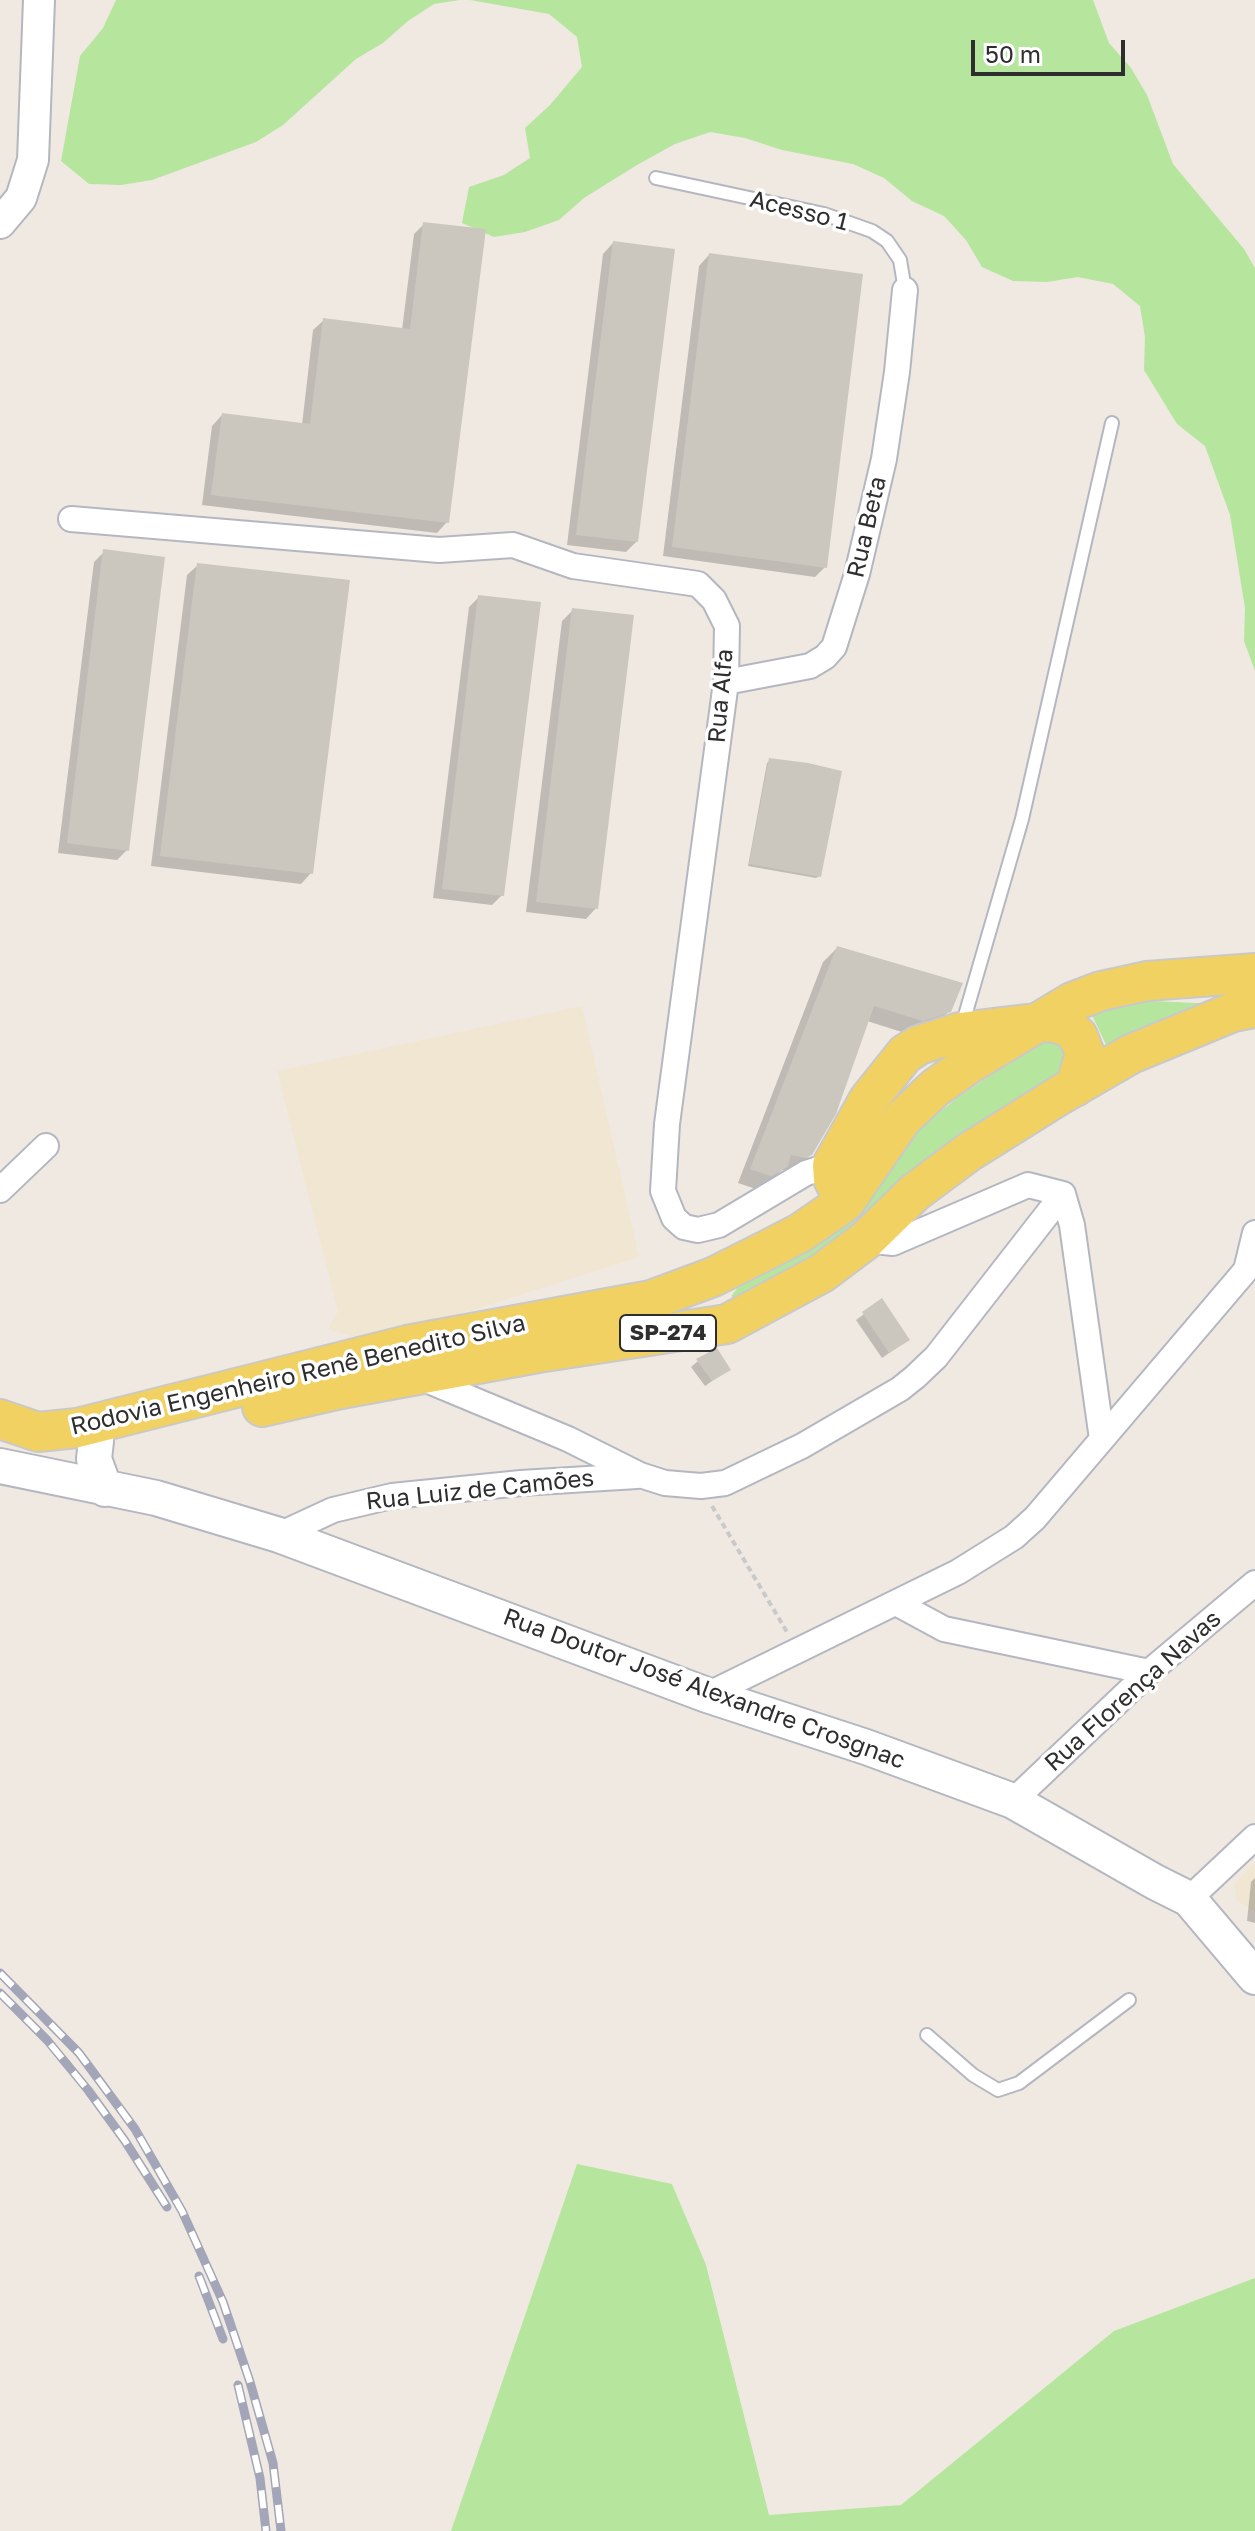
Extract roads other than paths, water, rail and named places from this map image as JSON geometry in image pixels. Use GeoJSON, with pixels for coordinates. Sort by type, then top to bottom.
{"type":"FeatureCollection","features":[{"type":"Feature","properties":{"kind":"main road","name":"Rodovia Engenheiro Renê Benedito Silva"},"geometry":{"type":"LineString","coordinates":[[0,1419],[38,1432],[77,1428],[407,1345],[651,1300],[713,1277],[800,1233],[845,1202],[902,1119],[935,1088],[1072,1002],[1101,991],[1147,981],[1255,973]]}},
{"type":"Feature","properties":{"kind":"main road","name":"Rodovia Engenheiro Renê Benedito Silva"},"geometry":{"type":"LineString","coordinates":[[0,1446],[49,1450],[341,1389],[538,1353],[727,1324],[822,1273],[866,1240],[915,1192],[958,1160],[1075,1087],[1131,1054],[1233,1012],[1255,1008]]}},
{"type":"Feature","properties":{"kind":"main road"},"geometry":{"type":"LineString","coordinates":[[845,1202],[833,1179],[832,1165],[857,1118],[882,1083],[905,1054],[919,1045],[960,1032],[1043,1022],[1068,1027],[1078,1036],[1085,1054],[1075,1087]]}},
{"type":"Feature","properties":{"kind":"main road"},"geometry":{"type":"LineString","coordinates":[[878,1154],[882,1083]]}},
{"type":"Feature","properties":{"kind":"main road"},"geometry":{"type":"LineString","coordinates":[[713,1277],[713,1300],[727,1324]]}},
{"type":"Feature","properties":{"kind":"main road"},"geometry":{"type":"LineString","coordinates":[[96,1441],[94,1459],[105,1489]]}},
{"type":"Feature","properties":{"kind":"main road","name":"Rua Doutor José Alexandre Crosgnac"},"geometry":{"type":"LineString","coordinates":[[0,1466],[156,1498],[279,1535],[707,1695],[866,1747],[1013,1801],[1189,1899],[1255,1977]]}},
{"type":"Feature","properties":{"kind":"street"},"geometry":{"type":"LineString","coordinates":[[0,223],[21,198],[33,160],[39,0]]}},
{"type":"Feature","properties":{"kind":"street","name":"Rua Beta"},"geometry":{"type":"LineString","coordinates":[[726,682],[810,666],[834,647],[857,574],[884,459],[905,290]]}},
{"type":"Feature","properties":{"kind":"street","name":"Rua Alfa"},"geometry":{"type":"LineString","coordinates":[[71,519],[439,550],[513,545],[573,566],[698,584],[714,600],[727,626],[726,682],[667,1124],[663,1191],[674,1218],[684,1227],[698,1230],[719,1225],[806,1173],[832,1165]]}},
{"type":"Feature","properties":{"kind":"street"},"geometry":{"type":"LineString","coordinates":[[0,1190],[46,1146]]}},
{"type":"Feature","properties":{"kind":"street"},"geometry":{"type":"LineString","coordinates":[[866,1240],[893,1243],[1028,1185],[1063,1194]]}},
{"type":"Feature","properties":{"kind":"street"},"geometry":{"type":"LineString","coordinates":[[1063,1194],[1072,1225],[1102,1439]]}},
{"type":"Feature","properties":{"kind":"street"},"geometry":{"type":"LineString","coordinates":[[417,1376],[568,1439],[640,1475],[665,1483],[701,1486],[725,1483],[802,1446],[900,1389],[915,1377],[936,1357],[1063,1194]]}},
{"type":"Feature","properties":{"kind":"street"},"geometry":{"type":"LineString","coordinates":[[707,1695],[896,1603],[985,1557],[1014,1537],[1035,1518],[1251,1273],[1255,1233]]}},
{"type":"Feature","properties":{"kind":"street","name":"Rua Luiz de Camões"},"geometry":{"type":"LineString","coordinates":[[279,1535],[333,1510],[392,1496],[640,1475]]}},
{"type":"Feature","properties":{"kind":"street","name":"Rua Florença Navas"},"geometry":{"type":"LineString","coordinates":[[1013,1801],[1149,1672],[1255,1583]]}},
{"type":"Feature","properties":{"kind":"street"},"geometry":{"type":"LineString","coordinates":[[896,1603],[944,1629],[1149,1672]]}},
{"type":"Feature","properties":{"kind":"street"},"geometry":{"type":"LineString","coordinates":[[1189,1899],[1255,1837]]}},
{"type":"Feature","properties":{"kind":"lane","name":"Acesso 1"},"geometry":{"type":"LineString","coordinates":[[656,178],[824,214],[872,231],[887,241],[900,260],[905,290]]}},
{"type":"Feature","properties":{"kind":"lane"},"geometry":{"type":"LineString","coordinates":[[960,1032],[1022,819],[1112,423]]}},
{"type":"Feature","properties":{"kind":"lane"},"geometry":{"type":"LineString","coordinates":[[927,2035],[973,2075],[998,2090],[1019,2083],[1129,2000]]}},
{"type":"Feature","properties":{"kind":"railway"},"geometry":{"type":"LineString","coordinates":[[0,1973],[79,2053],[135,2129],[182,2211],[223,2302],[250,2382],[273,2463],[281,2531]]}},
{"type":"Feature","properties":{"kind":"railway"},"geometry":{"type":"LineString","coordinates":[[0,1993],[47,2040],[88,2090],[167,2207]]}},
{"type":"Feature","properties":{"kind":"railway"},"geometry":{"type":"LineString","coordinates":[[199,2276],[223,2339]]}},
{"type":"Feature","properties":{"kind":"railway"},"geometry":{"type":"LineString","coordinates":[[238,2385],[260,2478],[266,2531]]}}]}
